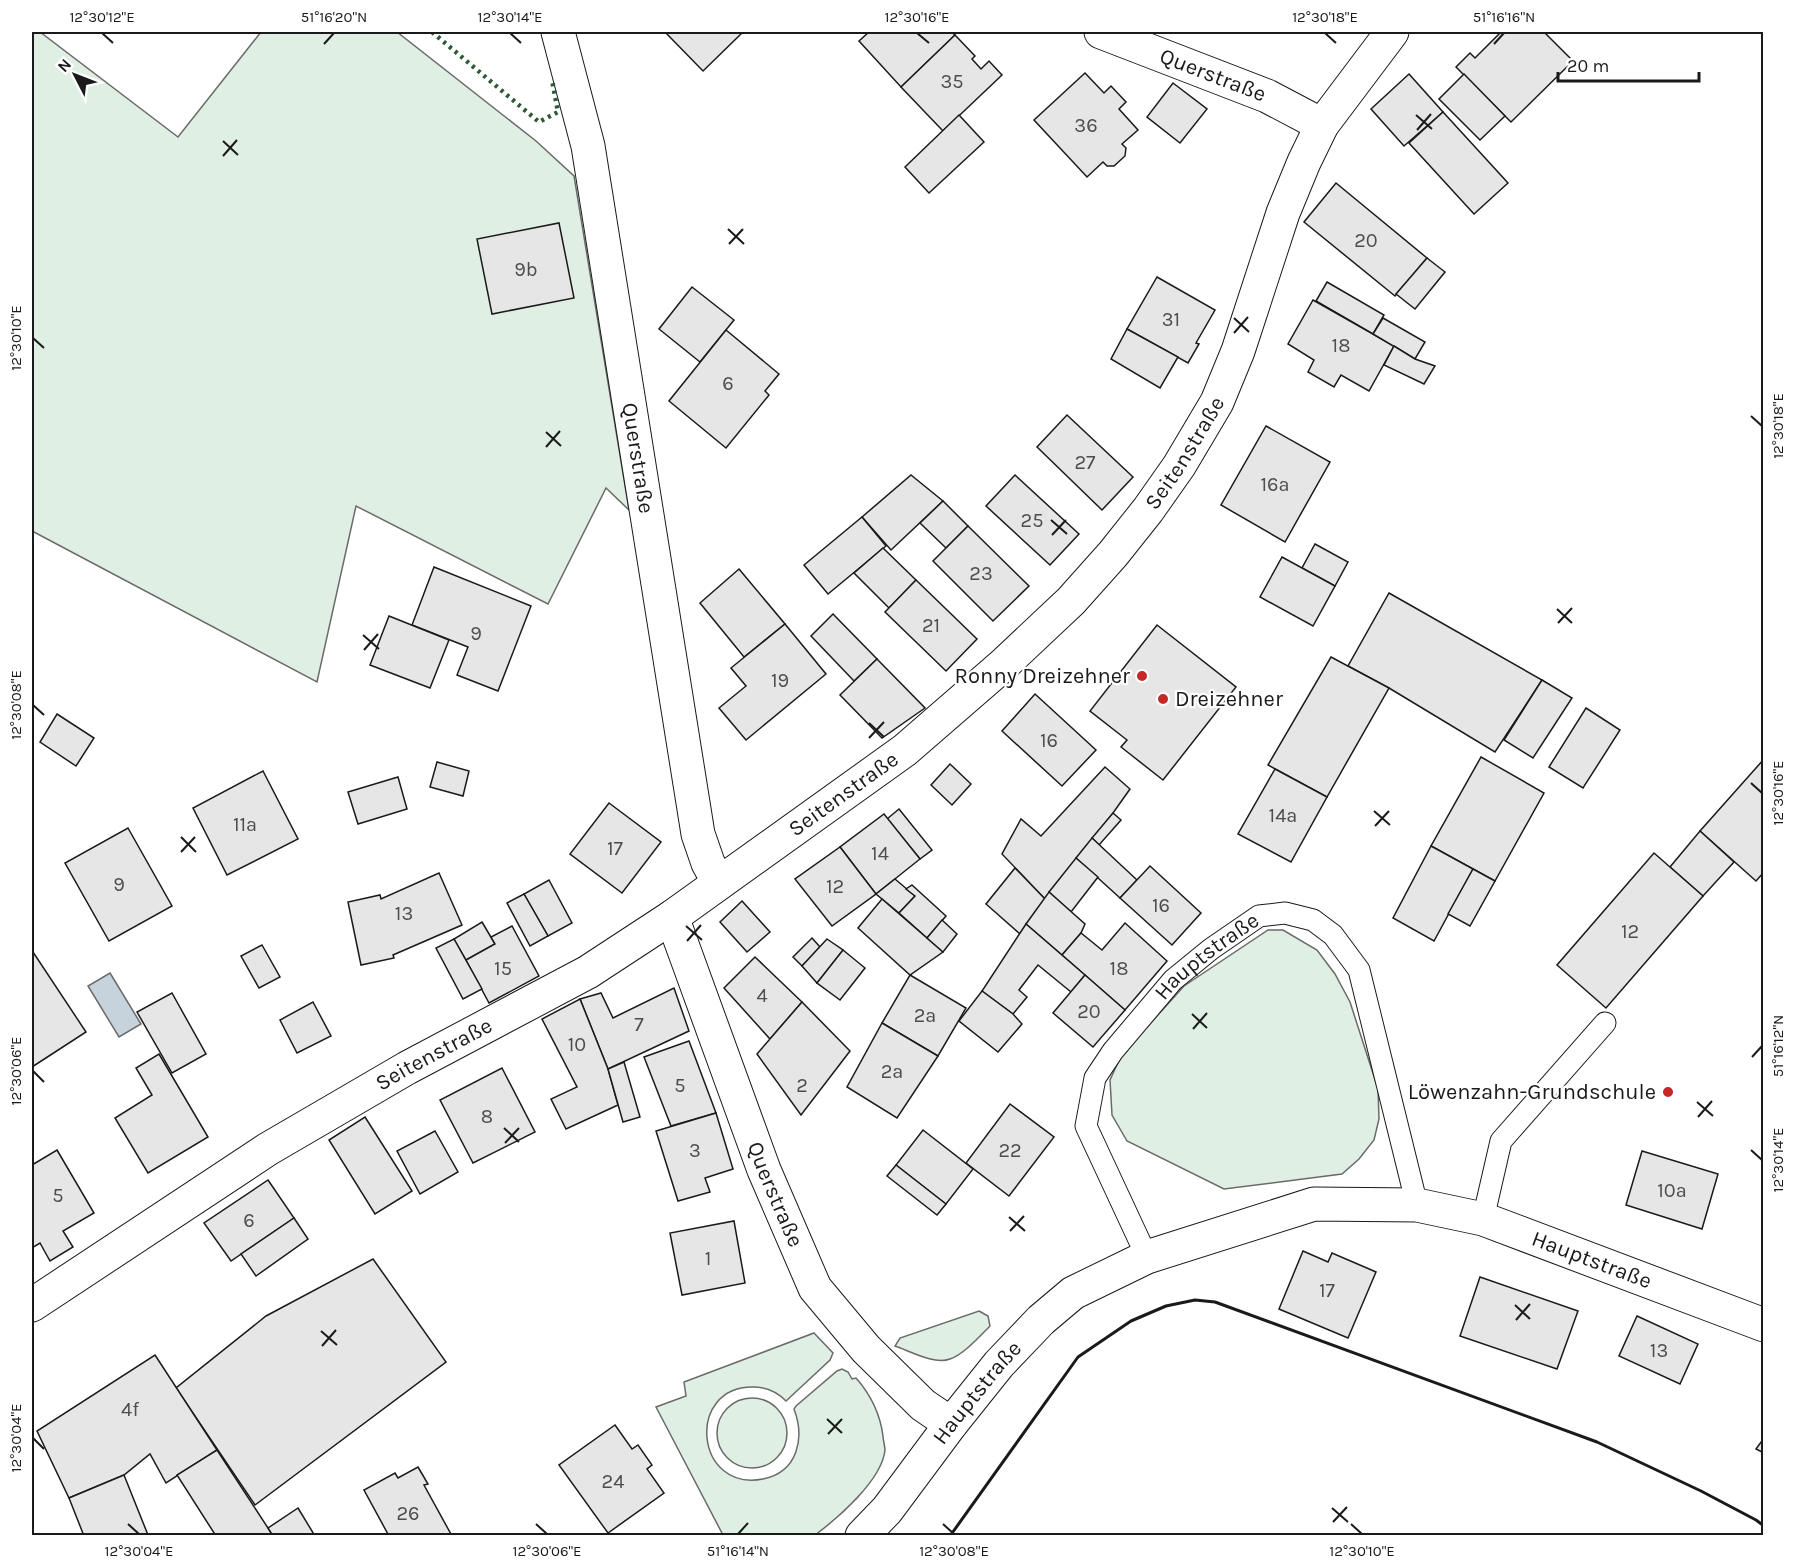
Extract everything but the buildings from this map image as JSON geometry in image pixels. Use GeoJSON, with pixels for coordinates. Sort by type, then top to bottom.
{"type":"FeatureCollection","features":[{"type":"Feature","properties":{"kind":"street","name":"Querstraße"},"geometry":{"type":"LineString","coordinates":[[558,32],[588,146],[698,834],[708,863],[719,883]]}},
{"type":"Feature","properties":{"kind":"street","name":"Querstraße"},"geometry":{"type":"LineString","coordinates":[[1101,32],[1267,96],[1322,125]]}},
{"type":"Feature","properties":{"kind":"street","name":"Seitenstraße"},"geometry":{"type":"LineString","coordinates":[[32,1305],[268,1149],[407,1068],[588,972],[672,917],[905,750],[994,673],[1071,601],[1113,555],[1148,510],[1179,466],[1216,402],[1238,351],[1283,213],[1304,162],[1322,125],[1392,32]]}},
{"type":"Feature","properties":{"kind":"street","name":"Querstraße"},"geometry":{"type":"LineString","coordinates":[[672,917],[764,1170],[815,1288],[866,1349],[923,1405],[951,1424]]}},
{"type":"Feature","properties":{"kind":"street","name":"Hauptstraße"},"geometry":{"type":"LineString","coordinates":[[862,1536],[887,1510],[999,1364],[1041,1320],[1072,1293],[1147,1257],[1314,1204],[1417,1204],[1483,1219],[1764,1325]]}},
{"type":"Feature","properties":{"kind":"lane","name":"Hauptstraße"},"geometry":{"type":"LineString","coordinates":[[1147,1257],[1086,1126],[1095,1078],[1113,1051],[1173,980],[1211,949],[1258,916],[1285,913],[1313,920],[1334,935],[1359,970],[1417,1204]]}},
{"type":"Feature","properties":{"kind":"lane"},"geometry":{"type":"LineString","coordinates":[[1483,1219],[1501,1141],[1605,1023]]}},
{"type":"Feature","properties":{"kind":"green space"},"geometry":{"type":"Polygon","coordinates":[[[32,32],[40,32],[178,137],[261,32],[397,32],[536,141],[574,176],[629,510],[606,488],[548,604],[356,506],[317,682],[32,531],[32,32]]]}},
{"type":"Feature","properties":{"kind":"green space"},"geometry":{"type":"Polygon","coordinates":[[[1268,930],[1283,930],[1317,950],[1335,974],[1350,1002],[1378,1089],[1379,1119],[1374,1140],[1359,1159],[1342,1174],[1224,1189],[1127,1141],[1112,1115],[1110,1080],[1121,1056],[1184,986],[1268,930]]]}},
{"type":"Feature","properties":{"kind":"green space"},"geometry":{"type":"Polygon","coordinates":[[[979,1311],[988,1316],[990,1326],[955,1357],[944,1360],[930,1359],[895,1346],[900,1338],[979,1311]]]}},
{"type":"Feature","properties":{"kind":"green space"},"geometry":{"type":"Polygon","coordinates":[[[814,1333],[833,1353],[830,1360],[786,1401],[771,1390],[762,1388],[753,1387],[731,1391],[717,1403],[709,1419],[707,1438],[712,1455],[723,1470],[740,1479],[763,1479],[775,1475],[784,1469],[796,1452],[799,1431],[794,1409],[842,1369],[848,1372],[852,1379],[856,1378],[874,1405],[880,1420],[885,1447],[882,1462],[868,1486],[858,1497],[815,1535],[723,1535],[656,1407],[686,1396],[684,1382],[814,1333]]]}},
{"type":"Feature","properties":{"kind":"green space"},"geometry":{"type":"Polygon","coordinates":[[[759,1398],[772,1404],[781,1413],[785,1419],[787,1433],[785,1447],[777,1458],[766,1466],[745,1468],[727,1458],[719,1447],[717,1426],[727,1408],[738,1400],[759,1398]]]}},
{"type":"Feature","properties":{"kind":"shaded area"},"geometry":{"type":"Polygon","coordinates":[[[110,973],[141,1024],[119,1037],[88,986],[110,973]]]}},
{"type":"Feature","properties":{"kind":"hedge"},"geometry":{"type":"LineString","coordinates":[[432,32],[539,122],[558,112],[552,80]]}},
{"type":"Feature","properties":{"kind":"wall"},"geometry":{"type":"LineString","coordinates":[[950,1536],[1078,1357],[1131,1321],[1166,1306],[1195,1300],[1215,1302],[1597,1442],[1701,1491],[1764,1526]]}},
{"type":"Feature","properties":{"kind":"place","name":"Ronny Dreizehner"},"geometry":{"type":"Point","coordinates":[1142,676]}},
{"type":"Feature","properties":{"kind":"place","name":"Dreizehner"},"geometry":{"type":"Point","coordinates":[1163,699]}},
{"type":"Feature","properties":{"kind":"place","name":"Löwenzahn-Grundschule"},"geometry":{"type":"Point","coordinates":[1668,1092]}}]}
